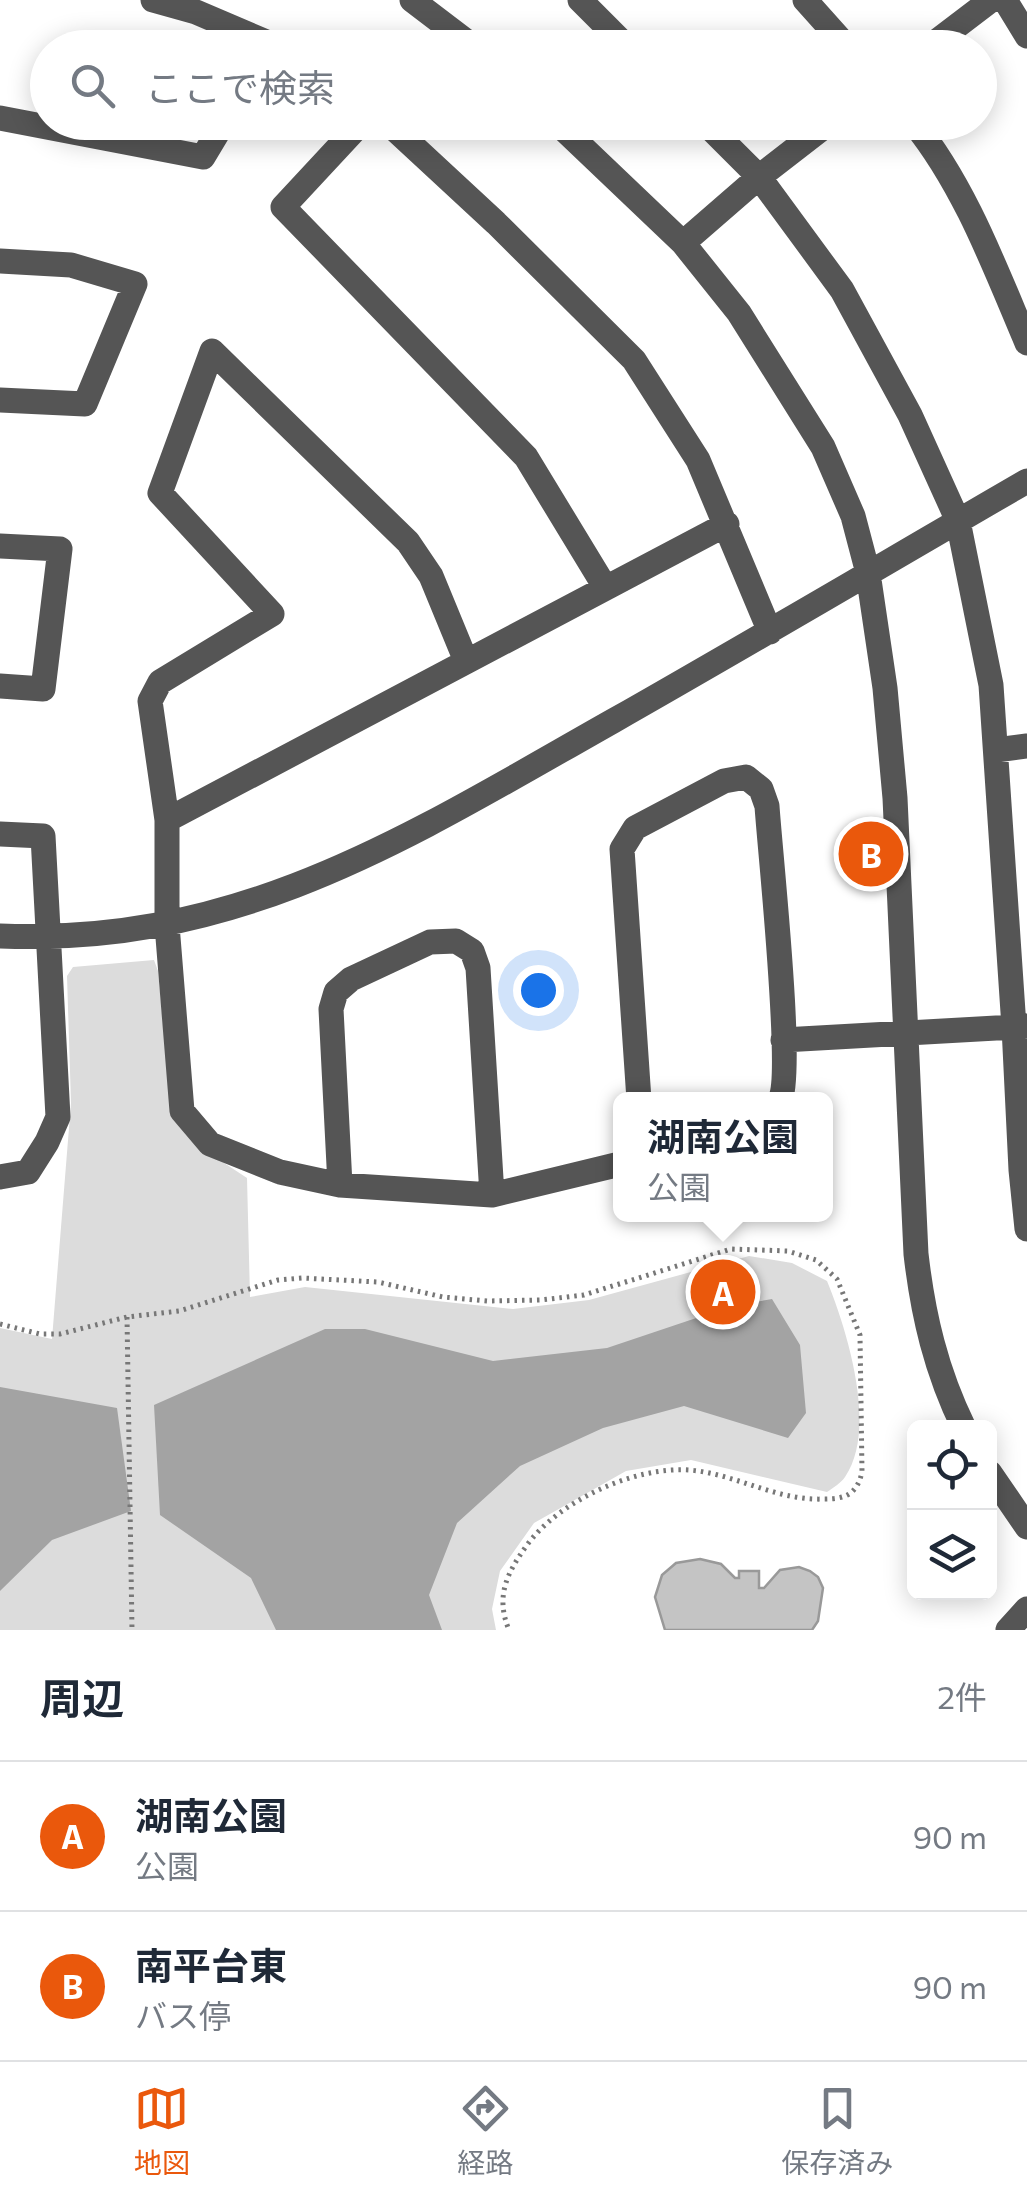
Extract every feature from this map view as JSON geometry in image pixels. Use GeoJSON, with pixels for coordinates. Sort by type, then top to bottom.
{"type":"FeatureCollection","features":[{"type":"Feature","properties":{"kind":"street"},"geometry":{"type":"LineString","coordinates":[[154,0],[238,30]]}},
{"type":"Feature","properties":{"kind":"street"},"geometry":{"type":"LineString","coordinates":[[412,0],[451,30]]}},
{"type":"Feature","properties":{"kind":"street"},"geometry":{"type":"LineString","coordinates":[[580,0],[610,30]]}},
{"type":"Feature","properties":{"kind":"street"},"geometry":{"type":"LineString","coordinates":[[806,0],[832,30]]}},
{"type":"Feature","properties":{"kind":"street"},"geometry":{"type":"LineString","coordinates":[[952,30],[991,0]]}},
{"type":"Feature","properties":{"kind":"street"},"geometry":{"type":"LineString","coordinates":[[1005,0],[1027,36]]}},
{"type":"Feature","properties":{"kind":"street"},"geometry":{"type":"LineString","coordinates":[[0,118],[30,124]]}},
{"type":"Feature","properties":{"kind":"street"},"geometry":{"type":"LineString","coordinates":[[115,140],[203,157],[213,140]]}},
{"type":"Feature","properties":{"kind":"street"},"geometry":{"type":"LineString","coordinates":[[345,140],[283,207],[526,457],[605,587]]}},
{"type":"Feature","properties":{"kind":"street"},"geometry":{"type":"LineString","coordinates":[[407,140],[634,360],[698,460],[770,632]]}},
{"type":"Feature","properties":{"kind":"street"},"geometry":{"type":"LineString","coordinates":[[575,140],[683,243],[739,313],[823,448],[853,516],[868,573],[886,688],[895,798],[916,1254],[924,1316],[936,1364],[960,1420]]}},
{"type":"Feature","properties":{"kind":"street"},"geometry":{"type":"LineString","coordinates":[[722,140],[759,176],[842,290],[910,415],[958,521],[992,685],[996,750],[1016,884],[1027,1229]]}},
{"type":"Feature","properties":{"kind":"street"},"geometry":{"type":"LineString","coordinates":[[683,243],[806,140]]}},
{"type":"Feature","properties":{"kind":"street"},"geometry":{"type":"LineString","coordinates":[[927,140],[984,242],[1027,343]]}},
{"type":"Feature","properties":{"kind":"street"},"geometry":{"type":"LineString","coordinates":[[0,260],[72,265],[135,284],[85,404],[0,400]]}},
{"type":"Feature","properties":{"kind":"street"},"geometry":{"type":"LineString","coordinates":[[466,661],[430,576],[408,542],[212,351],[160,494],[272,614],[160,682],[150,701],[167,820],[167,926],[182,1111],[210,1144],[280,1172],[340,1185],[492,1195],[613,1166]]}},
{"type":"Feature","properties":{"kind":"street"},"geometry":{"type":"LineString","coordinates":[[0,936],[50,938],[167,926],[259,901],[356,861],[423,828],[770,632],[1027,481]]}},
{"type":"Feature","properties":{"kind":"street"},"geometry":{"type":"LineString","coordinates":[[167,820],[727,524]]}},
{"type":"Feature","properties":{"kind":"street"},"geometry":{"type":"LineString","coordinates":[[0,546],[60,549],[43,688],[0,686]]}},
{"type":"Feature","properties":{"kind":"street"},"geometry":{"type":"LineString","coordinates":[[996,750],[1027,746]]}},
{"type":"Feature","properties":{"kind":"street"},"geometry":{"type":"LineString","coordinates":[[638,1092],[622,849],[635,828],[724,781],[746,777],[761,788],[767,806],[784,1092]]}},
{"type":"Feature","properties":{"kind":"street"},"geometry":{"type":"LineString","coordinates":[[0,834],[43,836],[58,1118],[28,1172],[0,1177]]}},
{"type":"Feature","properties":{"kind":"street"},"geometry":{"type":"LineString","coordinates":[[340,1185],[330,1010],[336,992],[351,979],[430,942],[456,942],[472,950],[478,968],[492,1195]]}},
{"type":"Feature","properties":{"kind":"street"},"geometry":{"type":"LineString","coordinates":[[783,1040],[1020,1026]]}},
{"type":"Feature","properties":{"kind":"street"},"geometry":{"type":"LineString","coordinates":[[997,1483],[1027,1526]]}},
{"type":"Feature","properties":{"kind":"street"},"geometry":{"type":"LineString","coordinates":[[1008,1630],[1027,1609]]}},
{"type":"Feature","properties":{"kind":"path"},"geometry":{"type":"LineString","coordinates":[[0,1324],[40,1334],[60,1334],[128,1317],[180,1311],[278,1280],[302,1278],[378,1282],[443,1297],[488,1302],[584,1294],[731,1249],[788,1251],[816,1260],[837,1279],[860,1334],[862,1472],[858,1489],[848,1496],[811,1499],[704,1472],[674,1469],[616,1481],[570,1508],[530,1540],[504,1583],[501,1599],[509,1630]]}},
{"type":"Feature","properties":{"kind":"path"},"geometry":{"type":"LineString","coordinates":[[128,1317],[132,1630]]}},
{"type":"Feature","properties":{"kind":"shaded area"},"geometry":{"type":"Polygon","coordinates":[[[154,960],[167,1067],[209,1153],[247,1178],[250,1297],[305,1287],[513,1309],[589,1300],[749,1256],[792,1263],[827,1281],[850,1352],[859,1433],[855,1457],[845,1477],[827,1492],[691,1460],[626,1471],[534,1523],[500,1571],[492,1609],[496,1630],[0,1630],[0,1328],[52,1339],[71,1103],[67,976],[73,967],[154,960]]]}},
{"type":"Feature","properties":{"kind":"shaded area"},"geometry":{"type":"Polygon","coordinates":[[[772,1299],[800,1345],[806,1413],[788,1438],[684,1406],[603,1428],[520,1466],[457,1523],[429,1595],[442,1630],[276,1630],[251,1578],[160,1515],[154,1405],[325,1329],[365,1329],[493,1361],[607,1348],[732,1306],[772,1299]]]}},
{"type":"Feature","properties":{"kind":"shaded area"},"geometry":{"type":"Polygon","coordinates":[[[0,1387],[117,1408],[131,1511],[52,1540],[0,1591],[0,1387]]]}},
{"type":"Feature","properties":{"kind":"building"},"geometry":{"type":"Polygon","coordinates":[[[700,1559],[721,1564],[735,1578],[739,1578],[739,1571],[759,1571],[759,1588],[764,1588],[780,1570],[799,1567],[810,1571],[823,1588],[818,1621],[812,1630],[665,1630],[655,1597],[662,1575],[676,1563],[700,1559]]]}},
{"type":"Feature","properties":{"kind":"place","name":"南平台東"},"geometry":{"type":"Point","coordinates":[871,854]}},
{"type":"Feature","properties":{"kind":"place","name":"湖南公園"},"geometry":{"type":"Point","coordinates":[723,1292]}}]}
